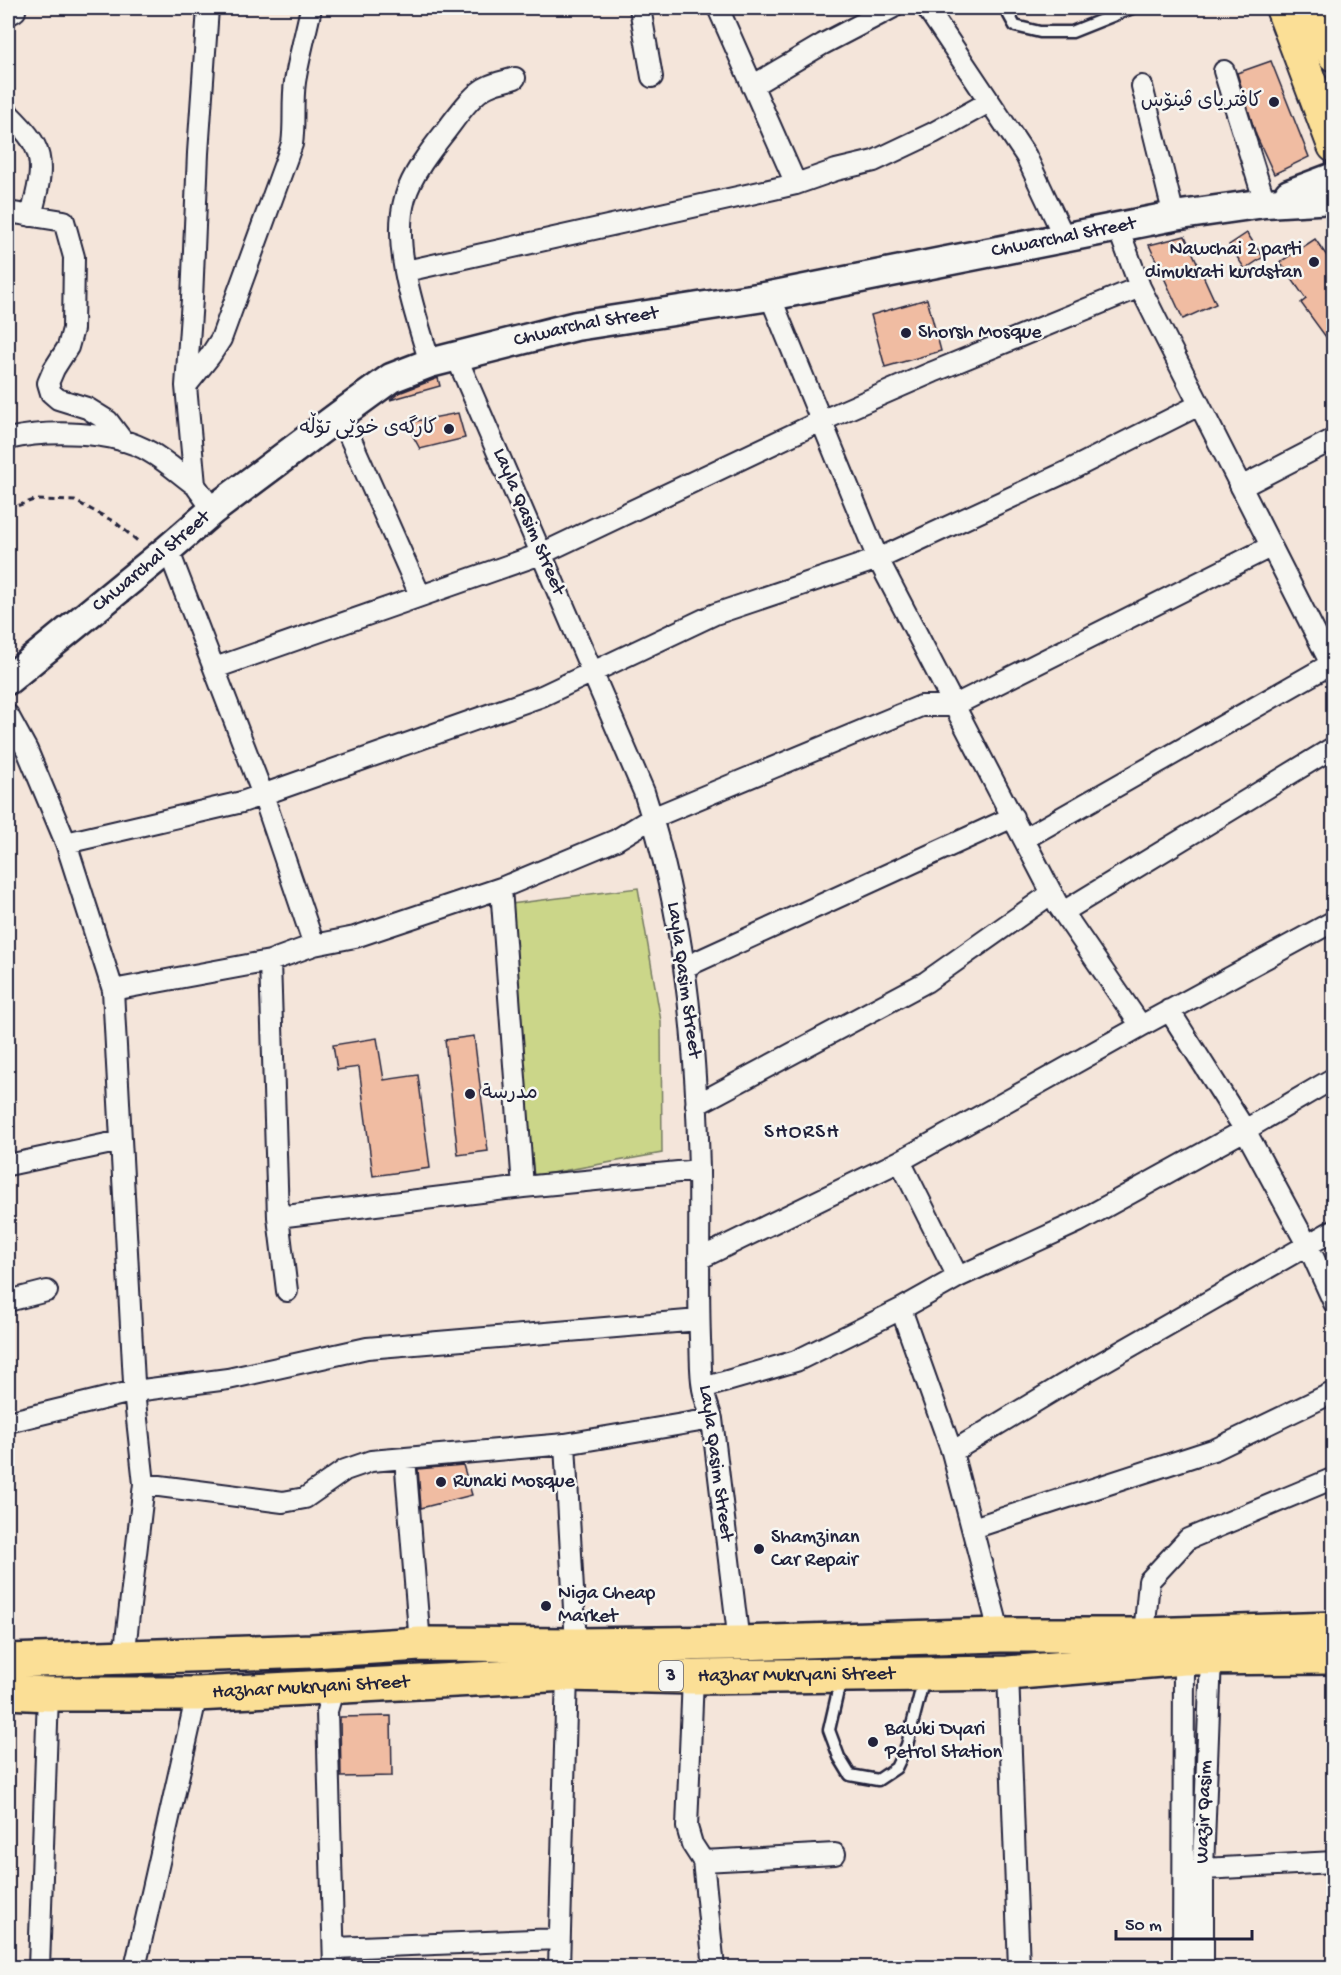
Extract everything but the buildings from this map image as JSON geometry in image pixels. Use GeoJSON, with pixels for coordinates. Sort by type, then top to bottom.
{"type":"FeatureCollection","features":[{"type":"Feature","properties":{"kind":"highway","name":"Hazhar Mukryani Street"},"geometry":{"type":"LineString","coordinates":[[27,1693],[196,1694],[334,1687],[739,1643],[1000,1635],[1144,1635],[1334,1629]]}},
{"type":"Feature","properties":{"kind":"highway","name":"Hazhar Mukryani Street"},"geometry":{"type":"LineString","coordinates":[[13,1661],[300,1651],[420,1644],[572,1660],[693,1677],[1008,1673],[1197,1658],[1334,1657]]}},
{"type":"Feature","properties":{"kind":"highway"},"geometry":{"type":"LineString","coordinates":[[13,1661],[10,1687],[27,1693]]}},
{"type":"Feature","properties":{"kind":"main road"},"geometry":{"type":"LineString","coordinates":[[1282,8],[1334,146]]}},
{"type":"Feature","properties":{"kind":"main road"},"geometry":{"type":"LineString","coordinates":[[1315,8],[1334,55]]}},
{"type":"Feature","properties":{"kind":"main road","name":"Chwarchal Street"},"geometry":{"type":"LineString","coordinates":[[1265,203],[1334,177]]}},
{"type":"Feature","properties":{"kind":"main road","name":"Chwarchal Street"},"geometry":{"type":"LineString","coordinates":[[8,680],[163,554],[213,510],[340,415],[392,378],[443,359],[576,326],[770,296],[1174,216],[1265,203],[1334,199]]}},
{"type":"Feature","properties":{"kind":"street"},"geometry":{"type":"LineString","coordinates":[[8,15],[15,8]]}},
{"type":"Feature","properties":{"kind":"street"},"geometry":{"type":"LineString","coordinates":[[195,485],[186,387],[208,8]]}},
{"type":"Feature","properties":{"kind":"street"},"geometry":{"type":"LineString","coordinates":[[186,387],[221,339],[292,144],[295,124],[295,83],[311,8]]}},
{"type":"Feature","properties":{"kind":"street"},"geometry":{"type":"LineString","coordinates":[[640,8],[652,77]]}},
{"type":"Feature","properties":{"kind":"street"},"geometry":{"type":"LineString","coordinates":[[718,8],[796,184]]}},
{"type":"Feature","properties":{"kind":"street"},"geometry":{"type":"LineString","coordinates":[[752,86],[823,44],[892,8]]}},
{"type":"Feature","properties":{"kind":"street"},"geometry":{"type":"LineString","coordinates":[[927,8],[1026,156],[1065,239]]}},
{"type":"Feature","properties":{"kind":"street"},"geometry":{"type":"LineString","coordinates":[[1224,71],[1265,203]]}},
{"type":"Feature","properties":{"kind":"street","name":"Layla Qasim Street"},"geometry":{"type":"LineString","coordinates":[[515,78],[487,86],[467,104],[414,177],[405,198],[400,228],[406,271],[409,289],[541,554],[644,792],[671,894],[686,967],[694,1047],[699,1170],[699,1320],[703,1388],[712,1419],[739,1643]]}},
{"type":"Feature","properties":{"kind":"street"},"geometry":{"type":"LineString","coordinates":[[1143,86],[1174,216]]}},
{"type":"Feature","properties":{"kind":"street"},"geometry":{"type":"LineString","coordinates":[[406,271],[796,184],[836,170],[874,161],[933,133],[989,102]]}},
{"type":"Feature","properties":{"kind":"street"},"geometry":{"type":"LineString","coordinates":[[8,113],[36,147],[39,183],[31,216]]}},
{"type":"Feature","properties":{"kind":"street"},"geometry":{"type":"LineString","coordinates":[[8,212],[64,221],[74,257],[73,329],[68,347],[48,382],[51,393],[58,399],[87,408],[108,421],[123,441]]}},
{"type":"Feature","properties":{"kind":"street"},"geometry":{"type":"LineString","coordinates":[[1024,839],[1332,667],[1140,287],[1118,228]]}},
{"type":"Feature","properties":{"kind":"street"},"geometry":{"type":"LineString","coordinates":[[215,668],[541,554],[821,421],[933,372],[1140,287]]}},
{"type":"Feature","properties":{"kind":"street"},"geometry":{"type":"LineString","coordinates":[[770,296],[878,560],[1052,893],[1141,1026]]}},
{"type":"Feature","properties":{"kind":"street"},"geometry":{"type":"LineString","coordinates":[[66,843],[242,802],[542,696],[715,614],[878,560],[1066,472],[1199,405]]}},
{"type":"Feature","properties":{"kind":"street"},"geometry":{"type":"LineString","coordinates":[[340,415],[420,595]]}},
{"type":"Feature","properties":{"kind":"street"},"geometry":{"type":"LineString","coordinates":[[8,440],[52,432],[123,441],[148,451],[195,485],[213,510]]}},
{"type":"Feature","properties":{"kind":"street"},"geometry":{"type":"LineString","coordinates":[[1241,487],[1334,439]]}},
{"type":"Feature","properties":{"kind":"street"},"geometry":{"type":"LineString","coordinates":[[113,990],[270,961],[314,945],[355,937],[501,888],[616,840],[652,818],[921,706],[953,706],[1270,547]]}},
{"type":"Feature","properties":{"kind":"street"},"geometry":{"type":"LineString","coordinates":[[163,554],[215,668],[263,795],[314,945]]}},
{"type":"Feature","properties":{"kind":"street"},"geometry":{"type":"LineString","coordinates":[[8,719],[27,750],[66,843],[113,990],[135,1391],[144,1484],[124,1658]]}},
{"type":"Feature","properties":{"kind":"street"},"geometry":{"type":"LineString","coordinates":[[1063,912],[1334,747]]}},
{"type":"Feature","properties":{"kind":"street"},"geometry":{"type":"LineString","coordinates":[[686,967],[1013,818]]}},
{"type":"Feature","properties":{"kind":"street"},"geometry":{"type":"LineString","coordinates":[[501,888],[523,1187]]}},
{"type":"Feature","properties":{"kind":"street"},"geometry":{"type":"LineString","coordinates":[[696,1105],[926,982],[1052,893]]}},
{"type":"Feature","properties":{"kind":"street"},"geometry":{"type":"LineString","coordinates":[[699,1259],[900,1161],[1334,921]]}},
{"type":"Feature","properties":{"kind":"street"},"geometry":{"type":"LineString","coordinates":[[270,961],[278,1218],[287,1291]]}},
{"type":"Feature","properties":{"kind":"street"},"geometry":{"type":"LineString","coordinates":[[1169,1011],[1245,1130],[1307,1245],[1334,1303]]}},
{"type":"Feature","properties":{"kind":"street"},"geometry":{"type":"LineString","coordinates":[[703,1388],[796,1361],[902,1309],[958,1277],[1078,1222],[1334,1078]]}},
{"type":"Feature","properties":{"kind":"street"},"geometry":{"type":"LineString","coordinates":[[8,1165],[121,1141]]}},
{"type":"Feature","properties":{"kind":"street"},"geometry":{"type":"LineString","coordinates":[[900,1161],[958,1277]]}},
{"type":"Feature","properties":{"kind":"street"},"geometry":{"type":"LineString","coordinates":[[278,1218],[523,1187],[699,1170]]}},
{"type":"Feature","properties":{"kind":"street"},"geometry":{"type":"LineString","coordinates":[[952,1452],[1061,1386],[1334,1230]]}},
{"type":"Feature","properties":{"kind":"street"},"geometry":{"type":"LineString","coordinates":[[8,1300],[47,1291]]}},
{"type":"Feature","properties":{"kind":"street"},"geometry":{"type":"LineString","coordinates":[[902,1309],[952,1452],[1000,1635]]}},
{"type":"Feature","properties":{"kind":"street"},"geometry":{"type":"LineString","coordinates":[[8,1422],[135,1391],[228,1379],[367,1348],[699,1320]]}},
{"type":"Feature","properties":{"kind":"street"},"geometry":{"type":"LineString","coordinates":[[973,1528],[1216,1449],[1334,1392]]}},
{"type":"Feature","properties":{"kind":"street"},"geometry":{"type":"LineString","coordinates":[[144,1484],[283,1502],[305,1498],[345,1470],[371,1461],[565,1444],[712,1419]]}},
{"type":"Feature","properties":{"kind":"street"},"geometry":{"type":"LineString","coordinates":[[559,1968],[558,1939],[572,1660],[565,1444]]}},
{"type":"Feature","properties":{"kind":"street"},"geometry":{"type":"LineString","coordinates":[[405,1458],[420,1644]]}},
{"type":"Feature","properties":{"kind":"street"},"geometry":{"type":"LineString","coordinates":[[1144,1635],[1149,1581],[1188,1539],[1334,1478]]}},
{"type":"Feature","properties":{"kind":"street","name":"Wazir Qasim"},"geometry":{"type":"LineString","coordinates":[[1197,1658],[1203,1869],[1203,1968]]}},
{"type":"Feature","properties":{"kind":"street","name":"Wazir Qasim"},"geometry":{"type":"LineString","coordinates":[[1183,1968],[1197,1658]]}},
{"type":"Feature","properties":{"kind":"street"},"geometry":{"type":"LineString","coordinates":[[1008,1673],[1018,1967]]}},
{"type":"Feature","properties":{"kind":"street"},"geometry":{"type":"LineString","coordinates":[[693,1677],[687,1827],[703,1862],[714,1968]]}},
{"type":"Feature","properties":{"kind":"street"},"geometry":{"type":"LineString","coordinates":[[334,1687],[327,1711],[334,1958],[558,1939]]}},
{"type":"Feature","properties":{"kind":"street"},"geometry":{"type":"LineString","coordinates":[[27,1693],[39,1968]]}},
{"type":"Feature","properties":{"kind":"street"},"geometry":{"type":"LineString","coordinates":[[135,1968],[196,1694]]}},
{"type":"Feature","properties":{"kind":"street"},"geometry":{"type":"LineString","coordinates":[[703,1862],[835,1854]]}},
{"type":"Feature","properties":{"kind":"street"},"geometry":{"type":"LineString","coordinates":[[1203,1869],[1334,1862]]}},
{"type":"Feature","properties":{"kind":"lane"},"geometry":{"type":"LineString","coordinates":[[1005,8],[1015,26],[1040,33],[1072,32],[1132,8]]}},
{"type":"Feature","properties":{"kind":"lane"},"geometry":{"type":"LineString","coordinates":[[842,1674],[829,1730],[839,1757],[850,1775],[878,1780],[896,1768],[907,1745],[925,1674]]}},
{"type":"Feature","properties":{"kind":"path"},"geometry":{"type":"LineString","coordinates":[[8,509],[34,500],[75,501],[115,522],[163,554]]}},
{"type":"Feature","properties":{"kind":"green space"},"geometry":{"type":"Polygon","coordinates":[[[638,888],[661,1021],[662,1153],[534,1176],[503,905],[638,888]]]}},
{"type":"Feature","properties":{"kind":"place","name":"کافتریای ڤینۆس"},"geometry":{"type":"Point","coordinates":[1274,102]}},
{"type":"Feature","properties":{"kind":"place","name":"Nawchai 2 parti dimukrati kurdstan"},"geometry":{"type":"Point","coordinates":[1314,262]}},
{"type":"Feature","properties":{"kind":"place","name":"Shorsh Mosque"},"geometry":{"type":"Point","coordinates":[906,333]}},
{"type":"Feature","properties":{"kind":"place","name":"کارگەی خوێی تۆڵە"},"geometry":{"type":"Point","coordinates":[449,429]}},
{"type":"Feature","properties":{"kind":"place","name":"مدرسة"},"geometry":{"type":"Point","coordinates":[470,1094]}},
{"type":"Feature","properties":{"kind":"place","name":"Runaki Mosque"},"geometry":{"type":"Point","coordinates":[441,1482]}},
{"type":"Feature","properties":{"kind":"place","name":"Shamzinan Car Repair"},"geometry":{"type":"Point","coordinates":[759,1549]}},
{"type":"Feature","properties":{"kind":"place","name":"Niga Cheap Market"},"geometry":{"type":"Point","coordinates":[546,1606]}},
{"type":"Feature","properties":{"kind":"place","name":"Bawki Dyari Petrol Station"},"geometry":{"type":"Point","coordinates":[873,1742]}},
{"type":"Feature","properties":{"kind":"district","name":"SHORSH"},"geometry":{"type":"Point","coordinates":[802,1133]}}]}
